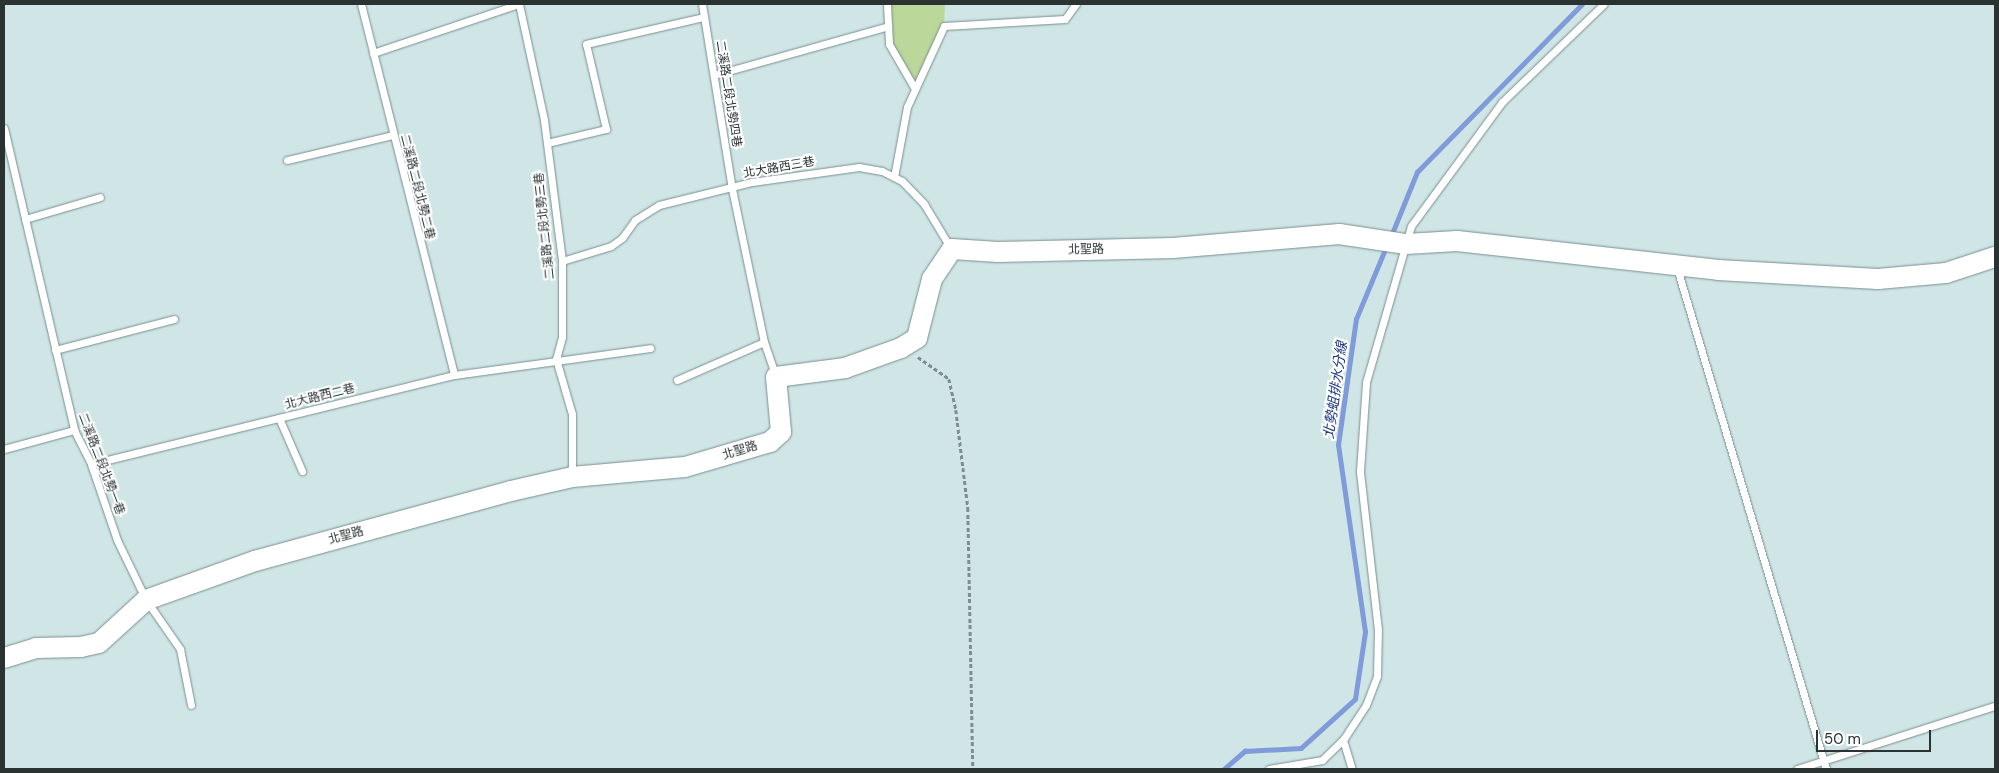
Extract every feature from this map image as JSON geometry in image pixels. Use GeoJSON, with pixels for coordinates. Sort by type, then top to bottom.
{"type":"FeatureCollection","features":[{"type":"Feature","properties":{"kind":"street","name":"北聖路"},"geometry":{"type":"LineString","coordinates":[[952,249],[998,252],[1173,248],[1339,234],[1394,243],[1457,241],[1676,265],[1878,279],[1946,273],[1995,257]]}},
{"type":"Feature","properties":{"kind":"street"},"geometry":{"type":"LineString","coordinates":[[776,378],[845,368],[901,348],[916,338],[932,279],[952,249]]}},
{"type":"Feature","properties":{"kind":"street","name":"北聖路"},"geometry":{"type":"LineString","coordinates":[[4,658],[36,648],[81,647],[99,643],[146,600],[255,561],[572,477],[685,467],[770,442],[781,432],[776,378]]}},
{"type":"Feature","properties":{"kind":"lane","name":"二溪路二段北勢二巷"},"geometry":{"type":"LineString","coordinates":[[361,4],[454,375]]}},
{"type":"Feature","properties":{"kind":"lane"},"geometry":{"type":"LineString","coordinates":[[373,53],[519,4]]}},
{"type":"Feature","properties":{"kind":"lane","name":"二溪路二段北勢三巷"},"geometry":{"type":"LineString","coordinates":[[519,4],[547,144],[562,261],[562,337],[556,359]]}},
{"type":"Feature","properties":{"kind":"lane","name":"二溪路二段北勢四巷"},"geometry":{"type":"LineString","coordinates":[[702,4],[732,189],[764,342],[776,378]]}},
{"type":"Feature","properties":{"kind":"lane"},"geometry":{"type":"LineString","coordinates":[[887,4],[889,44],[915,90]]}},
{"type":"Feature","properties":{"kind":"lane"},"geometry":{"type":"LineString","coordinates":[[894,177],[907,107],[944,26],[1065,19],[1076,4]]}},
{"type":"Feature","properties":{"kind":"lane"},"geometry":{"type":"LineString","coordinates":[[1269,769],[1322,760],[1343,740],[1366,705],[1377,676],[1378,630],[1360,471],[1366,382],[1394,243],[1411,226],[1502,102],[1604,4]]}},
{"type":"Feature","properties":{"kind":"lane"},"geometry":{"type":"LineString","coordinates":[[547,144],[606,129],[586,44],[704,18]]}},
{"type":"Feature","properties":{"kind":"lane"},"geometry":{"type":"LineString","coordinates":[[714,75],[888,26]]}},
{"type":"Feature","properties":{"kind":"lane","name":"二溪路二段北勢一巷"},"geometry":{"type":"LineString","coordinates":[[4,128],[74,430],[91,464],[117,540],[146,600],[180,649],[192,706]]}},
{"type":"Feature","properties":{"kind":"lane"},"geometry":{"type":"LineString","coordinates":[[286,160],[393,135]]}},
{"type":"Feature","properties":{"kind":"lane","name":"北大路西三巷"},"geometry":{"type":"LineString","coordinates":[[562,261],[611,246],[622,238],[635,220],[659,205],[732,189],[752,182],[858,167],[894,177],[924,204],[952,249]]}},
{"type":"Feature","properties":{"kind":"lane"},"geometry":{"type":"LineString","coordinates":[[25,219],[100,197]]}},
{"type":"Feature","properties":{"kind":"lane"},"geometry":{"type":"LineString","coordinates":[[1676,265],[1825,765]]}},
{"type":"Feature","properties":{"kind":"lane"},"geometry":{"type":"LineString","coordinates":[[55,350],[174,319]]}},
{"type":"Feature","properties":{"kind":"lane"},"geometry":{"type":"LineString","coordinates":[[678,380],[764,342]]}},
{"type":"Feature","properties":{"kind":"lane","name":"北大路西二巷"},"geometry":{"type":"LineString","coordinates":[[91,464],[454,375],[556,359],[650,348]]}},
{"type":"Feature","properties":{"kind":"lane"},"geometry":{"type":"LineString","coordinates":[[556,359],[572,414],[572,477]]}},
{"type":"Feature","properties":{"kind":"lane"},"geometry":{"type":"LineString","coordinates":[[279,418],[302,470]]}},
{"type":"Feature","properties":{"kind":"lane"},"geometry":{"type":"LineString","coordinates":[[4,449],[74,430]]}},
{"type":"Feature","properties":{"kind":"lane"},"geometry":{"type":"LineString","coordinates":[[1797,769],[1825,765],[1995,706]]}},
{"type":"Feature","properties":{"kind":"lane"},"geometry":{"type":"LineString","coordinates":[[1343,740],[1352,769]]}},
{"type":"Feature","properties":{"kind":"path"},"geometry":{"type":"LineString","coordinates":[[901,348],[949,379],[954,393],[968,508],[974,769]]}},
{"type":"Feature","properties":{"kind":"green space"},"geometry":{"type":"Polygon","coordinates":[[[887,4],[945,4],[944,26],[915,89],[889,44],[887,4]]]}},
{"type":"Feature","properties":{"kind":"waterway","name":"北勢蛆排水分線"},"geometry":{"type":"LineString","coordinates":[[1391,236],[1417,172],[1582,4]]}},
{"type":"Feature","properties":{"kind":"waterway","name":"北勢蛆排水分線"},"geometry":{"type":"LineString","coordinates":[[1224,769],[1245,751],[1301,748],[1355,699],[1365,632],[1338,445],[1356,319],[1386,247]]}}]}
